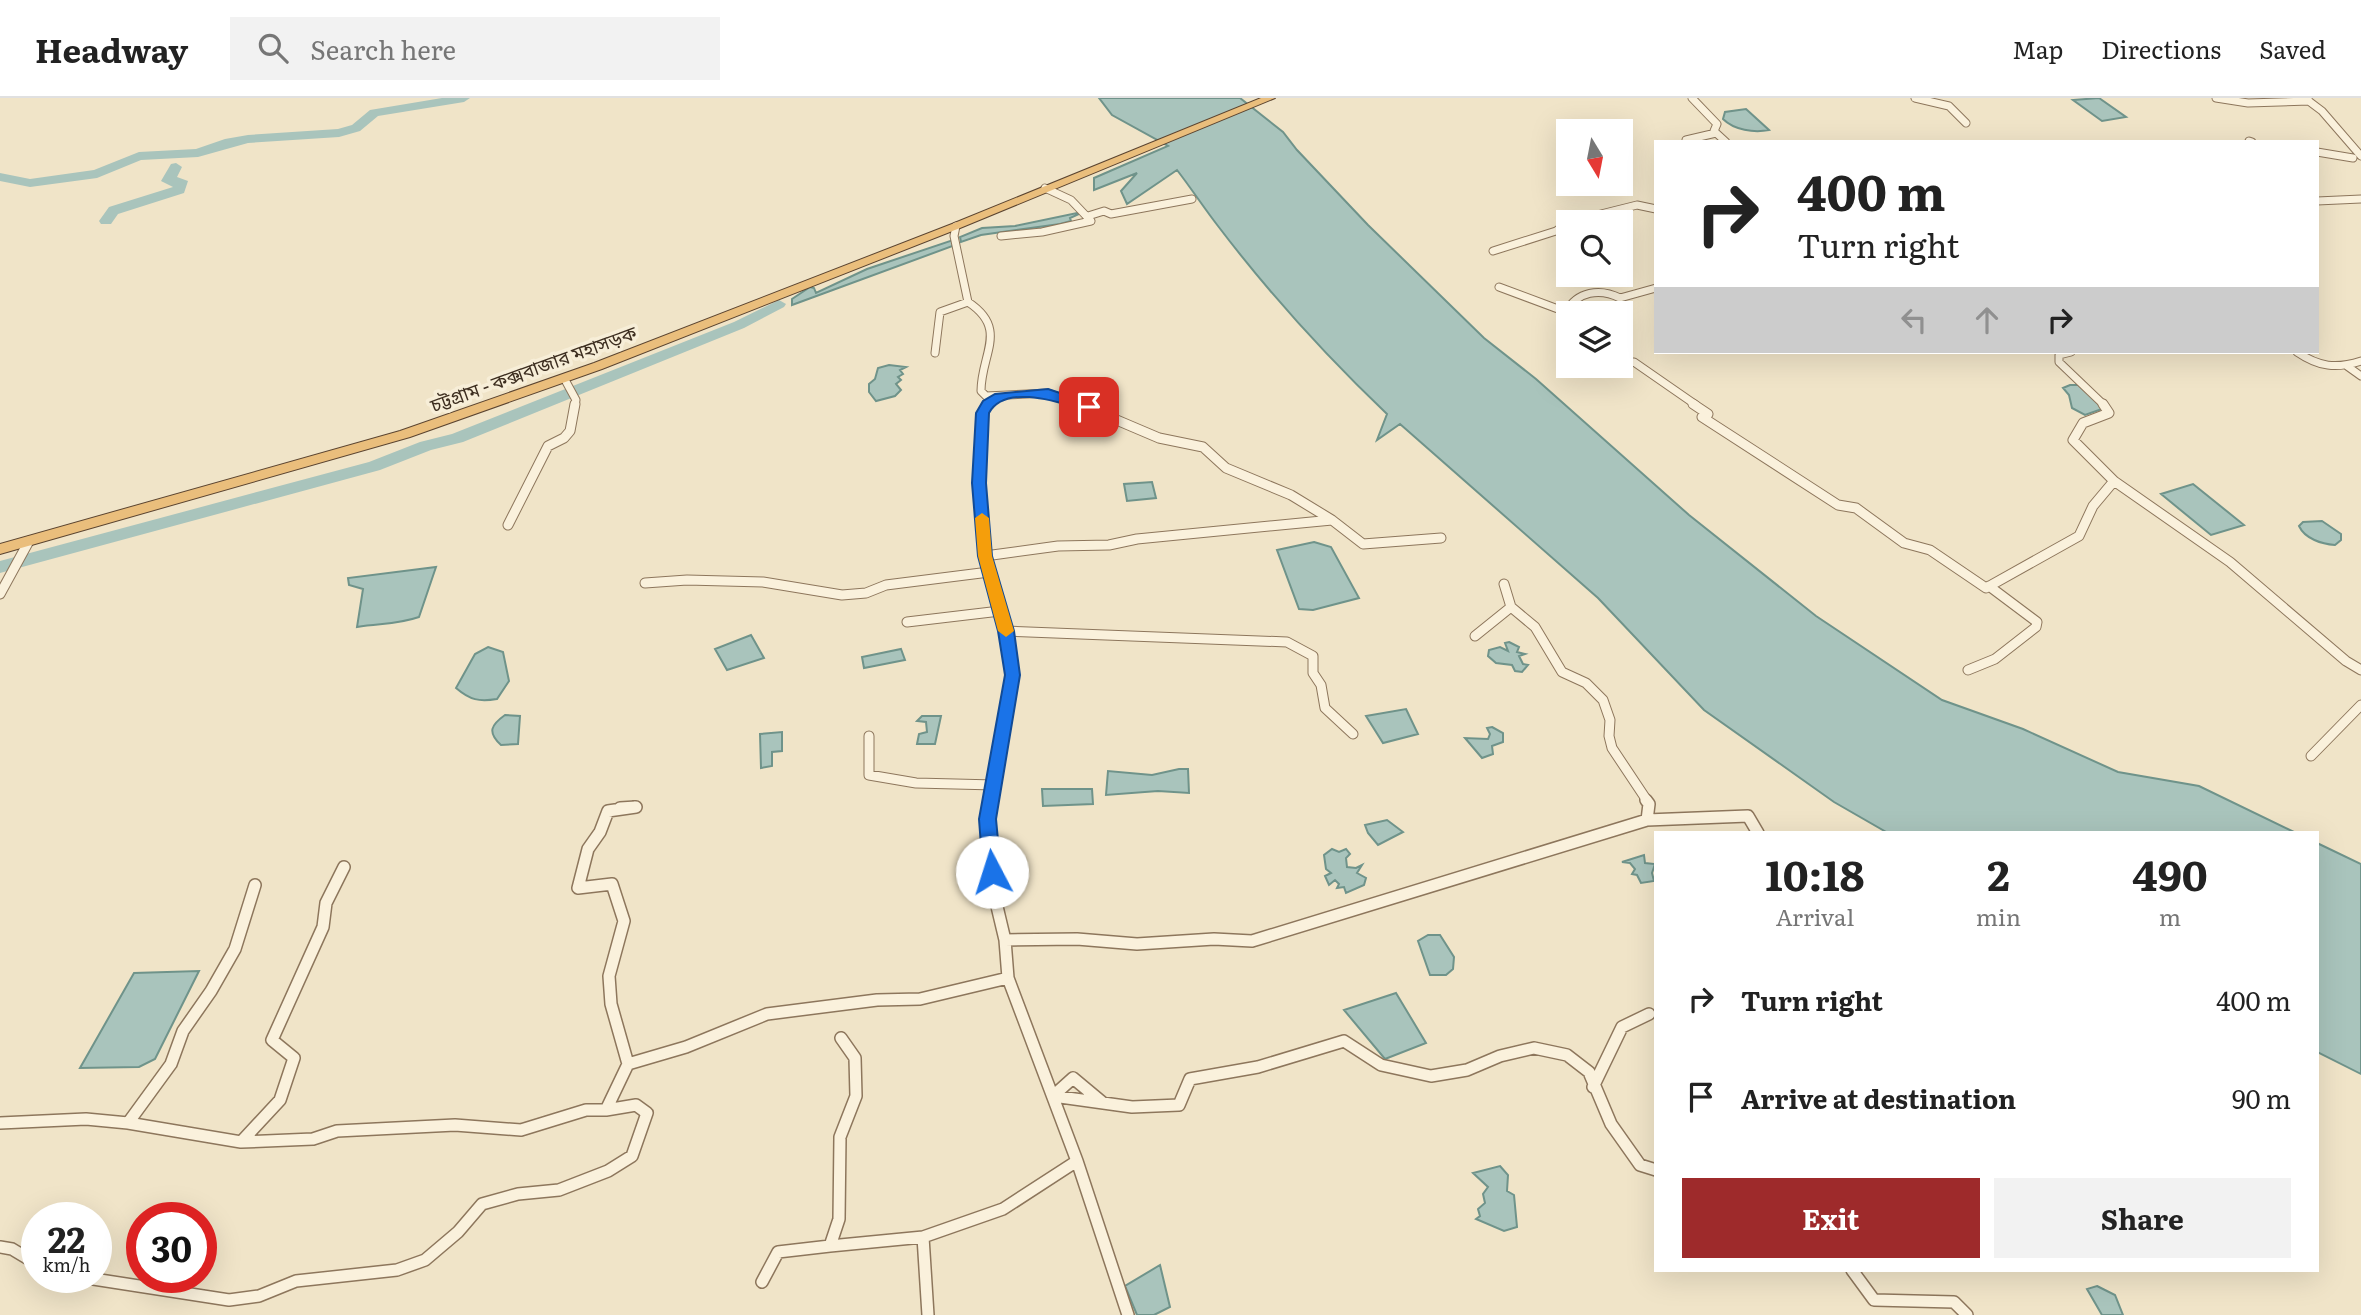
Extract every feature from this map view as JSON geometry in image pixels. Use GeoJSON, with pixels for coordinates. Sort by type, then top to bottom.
{"type":"FeatureCollection","features":[{"type":"Feature","properties":{"kind":"highway","name":"চট্টগ্রাম - কক্সবাজার মহাসড়ক"},"geometry":{"type":"LineString","coordinates":[[0,549],[405,434],[566,382],[1270,98]]}},
{"type":"Feature","properties":{"kind":"street"},"geometry":{"type":"LineString","coordinates":[[1692,98],[1717,124],[1726,125]]}},
{"type":"Feature","properties":{"kind":"street"},"geometry":{"type":"LineString","coordinates":[[1915,98],[1950,106],[1966,123]]}},
{"type":"Feature","properties":{"kind":"street"},"geometry":{"type":"LineString","coordinates":[[2216,98],[2248,103],[2307,99],[2322,111],[2358,157]]}},
{"type":"Feature","properties":{"kind":"street"},"geometry":{"type":"LineString","coordinates":[[1717,124],[1714,128],[1716,133],[1724,140]]}},
{"type":"Feature","properties":{"kind":"street"},"geometry":{"type":"LineString","coordinates":[[1686,140],[1716,133]]}},
{"type":"Feature","properties":{"kind":"street"},"geometry":{"type":"LineString","coordinates":[[2319,152],[2358,157]]}},
{"type":"Feature","properties":{"kind":"street"},"geometry":{"type":"LineString","coordinates":[[2348,166],[2346,161],[2358,157]]}},
{"type":"Feature","properties":{"kind":"street"},"geometry":{"type":"LineString","coordinates":[[1001,236],[1078,226],[1091,221],[1058,191],[1045,188]]}},
{"type":"Feature","properties":{"kind":"street"},"geometry":{"type":"LineString","coordinates":[[1088,216],[1104,211],[1111,214],[1192,199]]}},
{"type":"Feature","properties":{"kind":"street"},"geometry":{"type":"LineString","coordinates":[[2319,201],[2361,200]]}},
{"type":"Feature","properties":{"kind":"street"},"geometry":{"type":"LineString","coordinates":[[1617,210],[1637,205],[1654,209]]}},
{"type":"Feature","properties":{"kind":"street"},"geometry":{"type":"LineString","coordinates":[[956,226],[954,236],[968,302],[985,312],[990,321],[990,343],[981,391],[986,396],[1048,393],[1061,396],[1159,438],[1203,447],[1226,468],[1291,495],[1332,520],[1363,544],[1441,538]]}},
{"type":"Feature","properties":{"kind":"street"},"geometry":{"type":"LineString","coordinates":[[1493,251],[1556,231]]}},
{"type":"Feature","properties":{"kind":"street"},"geometry":{"type":"LineString","coordinates":[[1499,287],[1556,310]]}},
{"type":"Feature","properties":{"kind":"street"},"geometry":{"type":"LineString","coordinates":[[1572,301],[1578,295],[1591,296],[1606,291],[1620,298],[1654,289]]}},
{"type":"Feature","properties":{"kind":"street"},"geometry":{"type":"LineString","coordinates":[[935,353],[940,312],[968,302]]}},
{"type":"Feature","properties":{"kind":"street"},"geometry":{"type":"LineString","coordinates":[[2063,354],[2059,355],[2059,362],[2103,403],[2109,413],[2082,423],[2073,440],[2114,481],[2230,562],[2346,661],[2361,670]]}},
{"type":"Feature","properties":{"kind":"street"},"geometry":{"type":"LineString","coordinates":[[2300,354],[2326,369],[2361,361]]}},
{"type":"Feature","properties":{"kind":"street"},"geometry":{"type":"LineString","coordinates":[[1633,362],[1708,414],[1702,417],[1838,505],[1856,508],[1904,543],[1930,550],[1986,588],[2079,536],[2093,506],[2114,481]]}},
{"type":"Feature","properties":{"kind":"street"},"geometry":{"type":"LineString","coordinates":[[2347,366],[2361,376]]}},
{"type":"Feature","properties":{"kind":"street"},"geometry":{"type":"LineString","coordinates":[[508,525],[548,446],[564,438],[570,431],[576,401],[566,382]]}},
{"type":"Feature","properties":{"kind":"street"},"geometry":{"type":"LineString","coordinates":[[999,397],[987,404],[980,424],[979,483],[985,556],[1006,631],[1012,675],[988,819],[995,898],[1005,940],[1008,978],[1077,1161],[1128,1315]]}},
{"type":"Feature","properties":{"kind":"street"},"geometry":{"type":"LineString","coordinates":[[985,556],[1058,546],[1109,545],[1137,539],[1332,520]]}},
{"type":"Feature","properties":{"kind":"street"},"geometry":{"type":"LineString","coordinates":[[0,594],[29,541]]}},
{"type":"Feature","properties":{"kind":"street"},"geometry":{"type":"LineString","coordinates":[[645,583],[697,580],[764,582],[842,595],[866,593],[886,585],[989,572]]}},
{"type":"Feature","properties":{"kind":"street"},"geometry":{"type":"LineString","coordinates":[[1504,583],[1511,607],[1537,626],[1562,672],[1590,682],[1601,697],[1611,719],[1609,738],[1622,767],[1649,804],[1647,820]]}},
{"type":"Feature","properties":{"kind":"street"},"geometry":{"type":"LineString","coordinates":[[1968,670],[1995,659],[2036,627],[2037,622],[1989,586]]}},
{"type":"Feature","properties":{"kind":"street"},"geometry":{"type":"LineString","coordinates":[[1475,636],[1511,607]]}},
{"type":"Feature","properties":{"kind":"street"},"geometry":{"type":"LineString","coordinates":[[907,622],[936,622],[963,615],[1000,611]]}},
{"type":"Feature","properties":{"kind":"street"},"geometry":{"type":"LineString","coordinates":[[1006,631],[1287,642],[1313,656],[1313,673],[1321,685],[1325,708],[1353,734]]}},
{"type":"Feature","properties":{"kind":"street"},"geometry":{"type":"LineString","coordinates":[[2311,756],[2361,705]]}},
{"type":"Feature","properties":{"kind":"street"},"geometry":{"type":"LineString","coordinates":[[869,736],[869,775],[896,782],[933,785],[995,785]]}},
{"type":"Feature","properties":{"kind":"street"},"geometry":{"type":"LineString","coordinates":[[606,1110],[628,1064],[611,1004],[608,976],[624,921],[612,884],[578,888],[588,849],[600,832],[608,811],[636,807],[620,807]]}},
{"type":"Feature","properties":{"kind":"street"},"geometry":{"type":"LineString","coordinates":[[1005,940],[1077,939],[1137,944],[1213,939],[1252,941],[1647,820],[1748,816],[1757,831]]}},
{"type":"Feature","properties":{"kind":"street"},"geometry":{"type":"LineString","coordinates":[[241,1142],[280,1100],[294,1058],[272,1040],[323,927],[326,903],[344,867]]}},
{"type":"Feature","properties":{"kind":"street"},"geometry":{"type":"LineString","coordinates":[[128,1123],[172,1064],[183,1031],[235,950],[255,885]]}},
{"type":"Feature","properties":{"kind":"street"},"geometry":{"type":"LineString","coordinates":[[628,1064],[686,1047],[766,1014],[877,1000],[920,999],[1008,978]]}},
{"type":"Feature","properties":{"kind":"street"},"geometry":{"type":"LineString","coordinates":[[1593,1087],[1622,1027],[1649,1014]]}},
{"type":"Feature","properties":{"kind":"street"},"geometry":{"type":"LineString","coordinates":[[830,1246],[839,1219],[840,1137],[856,1096],[855,1058],[841,1038]]}},
{"type":"Feature","properties":{"kind":"street"},"geometry":{"type":"LineString","coordinates":[[1053,1097],[1156,1110],[1179,1105],[1191,1079],[1258,1067],[1343,1041],[1381,1065],[1431,1076],[1467,1070],[1500,1056],[1534,1048],[1567,1055],[1589,1072],[1611,1125],[1640,1165],[1654,1169]]}},
{"type":"Feature","properties":{"kind":"street"},"geometry":{"type":"LineString","coordinates":[[1053,1097],[1073,1078],[1103,1103]]}},
{"type":"Feature","properties":{"kind":"street"},"geometry":{"type":"LineString","coordinates":[[0,1124],[86,1119],[128,1123],[241,1142],[313,1139],[337,1131],[442,1126],[521,1130],[586,1110],[636,1105],[647,1112],[632,1156],[608,1171],[559,1190],[518,1194],[482,1204],[458,1232],[425,1260],[397,1270],[296,1281],[259,1296],[229,1300],[112,1282]]}},
{"type":"Feature","properties":{"kind":"street"},"geometry":{"type":"LineString","coordinates":[[762,1282],[778,1252],[923,1237],[1003,1209],[1077,1161]]}},
{"type":"Feature","properties":{"kind":"street"},"geometry":{"type":"LineString","coordinates":[[923,1237],[928,1315]]}},
{"type":"Feature","properties":{"kind":"street"},"geometry":{"type":"LineString","coordinates":[[0,1247],[12,1249],[21,1254]]}},
{"type":"Feature","properties":{"kind":"street"},"geometry":{"type":"LineString","coordinates":[[1853,1272],[1874,1300],[1954,1302],[1968,1315]]}},
{"type":"Feature","properties":{"kind":"water"},"geometry":{"type":"Polygon","coordinates":[[[1099,98],[1240,98],[1283,132],[1368,225],[1484,338],[1536,379],[1689,515],[1816,616],[1942,700],[2023,729],[2118,772],[2199,786],[2292,831],[1885,831],[1834,802],[1704,710],[1598,598],[1400,424],[1377,440],[1387,414],[1320,347],[1278,300],[1237,251],[1177,170],[1127,204],[1121,191],[1137,173],[1094,190],[1094,178],[1168,146],[1112,115],[1099,98]]]}},
{"type":"Feature","properties":{"kind":"water"},"geometry":{"type":"Polygon","coordinates":[[[2099,98],[2126,117],[2102,121],[2073,100],[2099,98]]]}},
{"type":"Feature","properties":{"kind":"water"},"geometry":{"type":"Polygon","coordinates":[[[1746,109],[1769,130],[1744,130],[1723,119],[1725,112],[1746,109]]]}},
{"type":"Feature","properties":{"kind":"water"},"geometry":{"type":"Polygon","coordinates":[[[1079,214],[1070,218],[1071,221],[1060,224],[981,235],[961,242],[960,237],[982,228],[1015,226],[1079,214]]]}},
{"type":"Feature","properties":{"kind":"water"},"geometry":{"type":"Polygon","coordinates":[[[953,240],[958,244],[792,305],[792,299],[810,287],[814,288],[816,293],[867,269],[953,240]]]}},
{"type":"Feature","properties":{"kind":"water"},"geometry":{"type":"Polygon","coordinates":[[[889,365],[906,367],[900,370],[903,374],[898,377],[901,380],[896,384],[901,390],[895,396],[876,401],[869,392],[869,384],[875,379],[878,368],[889,365]]]}},
{"type":"Feature","properties":{"kind":"water"},"geometry":{"type":"Polygon","coordinates":[[[2079,385],[2096,399],[2102,409],[2085,415],[2072,408],[2069,395],[2063,388],[2079,385]]]}},
{"type":"Feature","properties":{"kind":"water"},"geometry":{"type":"Polygon","coordinates":[[[1152,482],[1156,498],[1127,501],[1124,484],[1152,482]]]}},
{"type":"Feature","properties":{"kind":"water"},"geometry":{"type":"Polygon","coordinates":[[[2193,484],[2244,525],[2211,535],[2161,494],[2193,484]]]}},
{"type":"Feature","properties":{"kind":"water"},"geometry":{"type":"Polygon","coordinates":[[[2322,521],[2341,534],[2341,540],[2335,545],[2314,540],[2299,526],[2303,522],[2322,521]]]}},
{"type":"Feature","properties":{"kind":"water"},"geometry":{"type":"Polygon","coordinates":[[[1314,542],[1331,547],[1359,598],[1313,610],[1299,609],[1277,550],[1314,542]]]}},
{"type":"Feature","properties":{"kind":"water"},"geometry":{"type":"Polygon","coordinates":[[[436,567],[419,617],[396,623],[357,627],[363,589],[349,585],[348,578],[436,567]]]}},
{"type":"Feature","properties":{"kind":"water"},"geometry":{"type":"Polygon","coordinates":[[[751,635],[764,658],[727,670],[715,649],[751,635]]]}},
{"type":"Feature","properties":{"kind":"water"},"geometry":{"type":"Polygon","coordinates":[[[1505,643],[1519,647],[1517,652],[1525,654],[1519,656],[1523,664],[1528,665],[1522,672],[1515,671],[1512,665],[1496,663],[1488,656],[1489,650],[1500,647],[1508,651],[1505,643]]]}},
{"type":"Feature","properties":{"kind":"water"},"geometry":{"type":"Polygon","coordinates":[[[488,647],[503,652],[509,681],[497,699],[475,699],[456,688],[475,654],[488,647]]]}},
{"type":"Feature","properties":{"kind":"water"},"geometry":{"type":"Polygon","coordinates":[[[901,649],[905,660],[864,668],[862,657],[901,649]]]}},
{"type":"Feature","properties":{"kind":"water"},"geometry":{"type":"Polygon","coordinates":[[[1406,709],[1418,734],[1383,743],[1366,716],[1406,709]]]}},
{"type":"Feature","properties":{"kind":"water"},"geometry":{"type":"Polygon","coordinates":[[[505,715],[520,716],[518,744],[501,745],[492,732],[496,722],[505,715]]]}},
{"type":"Feature","properties":{"kind":"water"},"geometry":{"type":"Polygon","coordinates":[[[922,716],[941,716],[935,744],[917,744],[919,734],[927,732],[926,722],[917,721],[922,716]]]}},
{"type":"Feature","properties":{"kind":"water"},"geometry":{"type":"Polygon","coordinates":[[[1492,727],[1503,733],[1503,742],[1492,746],[1493,754],[1482,758],[1465,738],[1488,739],[1490,734],[1487,728],[1492,727]]]}},
{"type":"Feature","properties":{"kind":"water"},"geometry":{"type":"Polygon","coordinates":[[[782,732],[782,751],[772,752],[772,766],[761,768],[760,734],[782,732]]]}},
{"type":"Feature","properties":{"kind":"water"},"geometry":{"type":"Polygon","coordinates":[[[1188,769],[1189,793],[1158,791],[1106,795],[1108,771],[1152,775],[1188,769]]]}},
{"type":"Feature","properties":{"kind":"water"},"geometry":{"type":"Polygon","coordinates":[[[1042,789],[1092,789],[1093,804],[1043,806],[1042,789]]]}},
{"type":"Feature","properties":{"kind":"water"},"geometry":{"type":"Polygon","coordinates":[[[1387,820],[1403,832],[1378,845],[1365,825],[1387,820]]]}},
{"type":"Feature","properties":{"kind":"water"},"geometry":{"type":"Polygon","coordinates":[[[2319,844],[2361,864],[2361,1074],[2319,1053],[2319,844]]]}},
{"type":"Feature","properties":{"kind":"water"},"geometry":{"type":"Polygon","coordinates":[[[1332,849],[1339,852],[1346,849],[1350,854],[1346,858],[1347,867],[1356,868],[1362,865],[1357,873],[1366,878],[1364,885],[1346,893],[1344,887],[1337,888],[1339,884],[1335,880],[1329,885],[1325,876],[1331,873],[1326,869],[1324,855],[1332,849]]]}},
{"type":"Feature","properties":{"kind":"water"},"geometry":{"type":"Polygon","coordinates":[[[1644,855],[1645,863],[1654,864],[1654,881],[1641,883],[1637,875],[1632,874],[1635,869],[1630,863],[1622,862],[1644,855]]]}},
{"type":"Feature","properties":{"kind":"water"},"geometry":{"type":"Polygon","coordinates":[[[1428,935],[1440,935],[1454,957],[1453,969],[1446,975],[1430,975],[1418,941],[1428,935]]]}},
{"type":"Feature","properties":{"kind":"water"},"geometry":{"type":"Polygon","coordinates":[[[199,971],[155,1059],[139,1067],[80,1068],[134,973],[199,971]]]}},
{"type":"Feature","properties":{"kind":"water"},"geometry":{"type":"Polygon","coordinates":[[[1396,993],[1426,1043],[1385,1059],[1344,1010],[1396,993]]]}},
{"type":"Feature","properties":{"kind":"water"},"geometry":{"type":"Polygon","coordinates":[[[1500,1166],[1508,1175],[1507,1191],[1514,1195],[1517,1227],[1504,1231],[1476,1219],[1480,1216],[1478,1209],[1485,1203],[1483,1194],[1488,1187],[1473,1173],[1500,1166]]]}},
{"type":"Feature","properties":{"kind":"water"},"geometry":{"type":"Polygon","coordinates":[[[1160,1265],[1170,1307],[1154,1315],[1137,1315],[1125,1286],[1160,1265]]]}},
{"type":"Feature","properties":{"kind":"water"},"geometry":{"type":"Polygon","coordinates":[[[2097,1286],[2115,1295],[2123,1315],[2102,1315],[2087,1289],[2097,1286]]]}},
{"type":"Feature","properties":{"kind":"waterway"},"geometry":{"type":"LineString","coordinates":[[0,177],[30,183],[97,174],[139,156],[198,153],[229,142],[248,139],[339,133],[356,128],[374,113],[464,98]]}},
{"type":"Feature","properties":{"kind":"waterway"},"geometry":{"type":"LineString","coordinates":[[106,221],[114,210],[131,207],[179,190],[181,181],[168,181],[176,167]]}},
{"type":"Feature","properties":{"kind":"waterway"},"geometry":{"type":"LineString","coordinates":[[0,567],[374,466],[426,446],[457,438],[739,325],[779,304]]}},
{"type":"Feature","properties":{"kind":"slow traffic"},"geometry":{"type":"LineString","coordinates":[[982,518],[985,556],[1006,631]]}},
{"type":"Feature","properties":{"kind":"route"},"geometry":{"type":"LineString","coordinates":[[992,872],[988,819],[1012,675],[1006,631],[985,556],[979,483],[982,413],[987,404],[999,397],[1019,394],[1048,393],[1089,407]]}}]}
